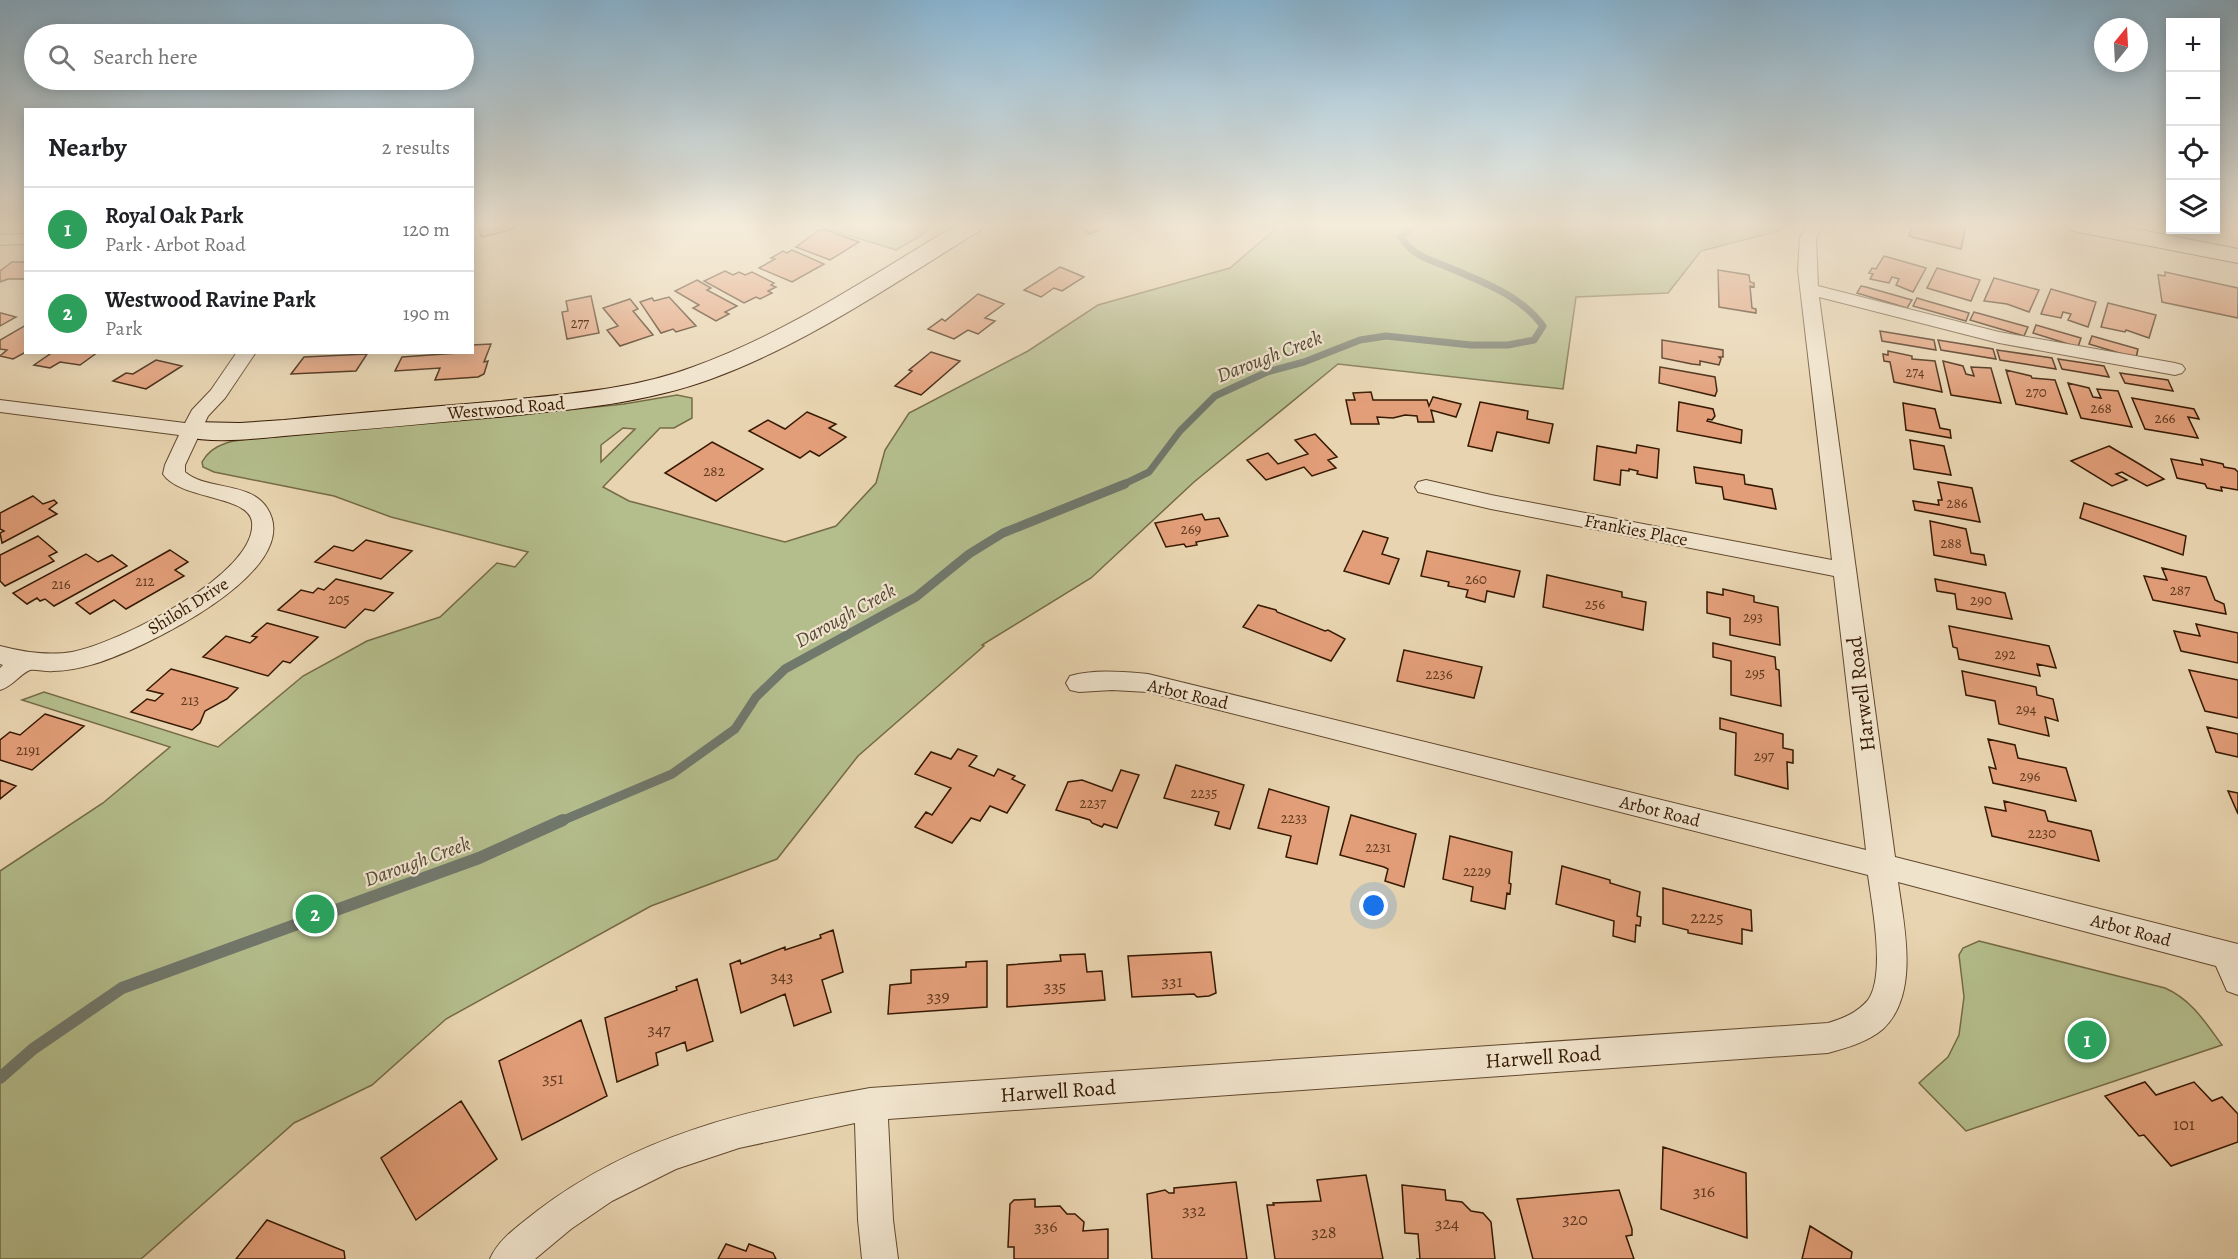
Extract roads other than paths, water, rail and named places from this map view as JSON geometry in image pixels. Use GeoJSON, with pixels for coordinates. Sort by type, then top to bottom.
{"type":"FeatureCollection","features":[{"type":"Feature","properties":{"kind":"street","name":"Westwood Road"},"geometry":{"type":"LineString","coordinates":[[0,406],[192,430],[240,431],[552,404],[622,394],[662,385],[727,363],[768,344],[872,284]]}},
{"type":"Feature","properties":{"kind":"street","name":"Harwell Road"},"geometry":{"type":"LineString","coordinates":[[508,1259],[567,1212],[614,1180],[674,1153],[734,1132],[786,1119],[870,1104],[1828,1038],[1864,1025],[1882,1006],[1888,992],[1892,949],[1808,284]]}},
{"type":"Feature","properties":{"kind":"street"},"geometry":{"type":"LineString","coordinates":[[1809,289],[1999,337],[2175,369]]}},
{"type":"Feature","properties":{"kind":"street"},"geometry":{"type":"LineString","coordinates":[[192,430],[199,414],[218,394],[246,354]]}},
{"type":"Feature","properties":{"kind":"street","name":"Shiloh Drive"},"geometry":{"type":"LineString","coordinates":[[0,655],[24,662],[73,660],[105,652],[141,636],[199,603],[232,579],[257,553],[264,532],[257,508],[233,496],[191,485],[174,474],[175,465],[192,430]]}},
{"type":"Feature","properties":{"kind":"street","name":"Frankies Place"},"geometry":{"type":"LineString","coordinates":[[1426,487],[1491,502],[1846,571]]}},
{"type":"Feature","properties":{"kind":"street"},"geometry":{"type":"LineString","coordinates":[[0,681],[24,662]]}},
{"type":"Feature","properties":{"kind":"street","name":"Arbot Road"},"geometry":{"type":"LineString","coordinates":[[1079,683],[1112,681],[1148,683],[2062,911],[2234,965]]}},
{"type":"Feature","properties":{"kind":"street"},"geometry":{"type":"LineString","coordinates":[[870,1104],[880,1259]]}},
{"type":"Feature","properties":{"kind":"waterway","name":"Darough Creek"},"geometry":{"type":"LineString","coordinates":[[1122,485],[1149,472],[1180,431],[1215,396],[1267,372],[1304,362],[1360,340],[1386,336],[1471,345],[1508,345],[1534,340],[1543,326],[1534,315],[1513,298],[1486,284]]}},
{"type":"Feature","properties":{"kind":"waterway","name":"Darough Creek"},"geometry":{"type":"LineString","coordinates":[[559,822],[672,774],[735,729],[756,697],[785,669],[916,597],[969,554],[1003,533],[1125,484]]}},
{"type":"Feature","properties":{"kind":"waterway","name":"Darough Creek"},"geometry":{"type":"LineString","coordinates":[[0,1078],[33,1049],[122,988],[479,858],[563,820]]}},
{"type":"Feature","properties":{"kind":"place","name":"Westwood Ravine Park"},"geometry":{"type":"Point","coordinates":[315,914]}},
{"type":"Feature","properties":{"kind":"place","name":"Royal Oak Park"},"geometry":{"type":"Point","coordinates":[2087,1040]}}]}
